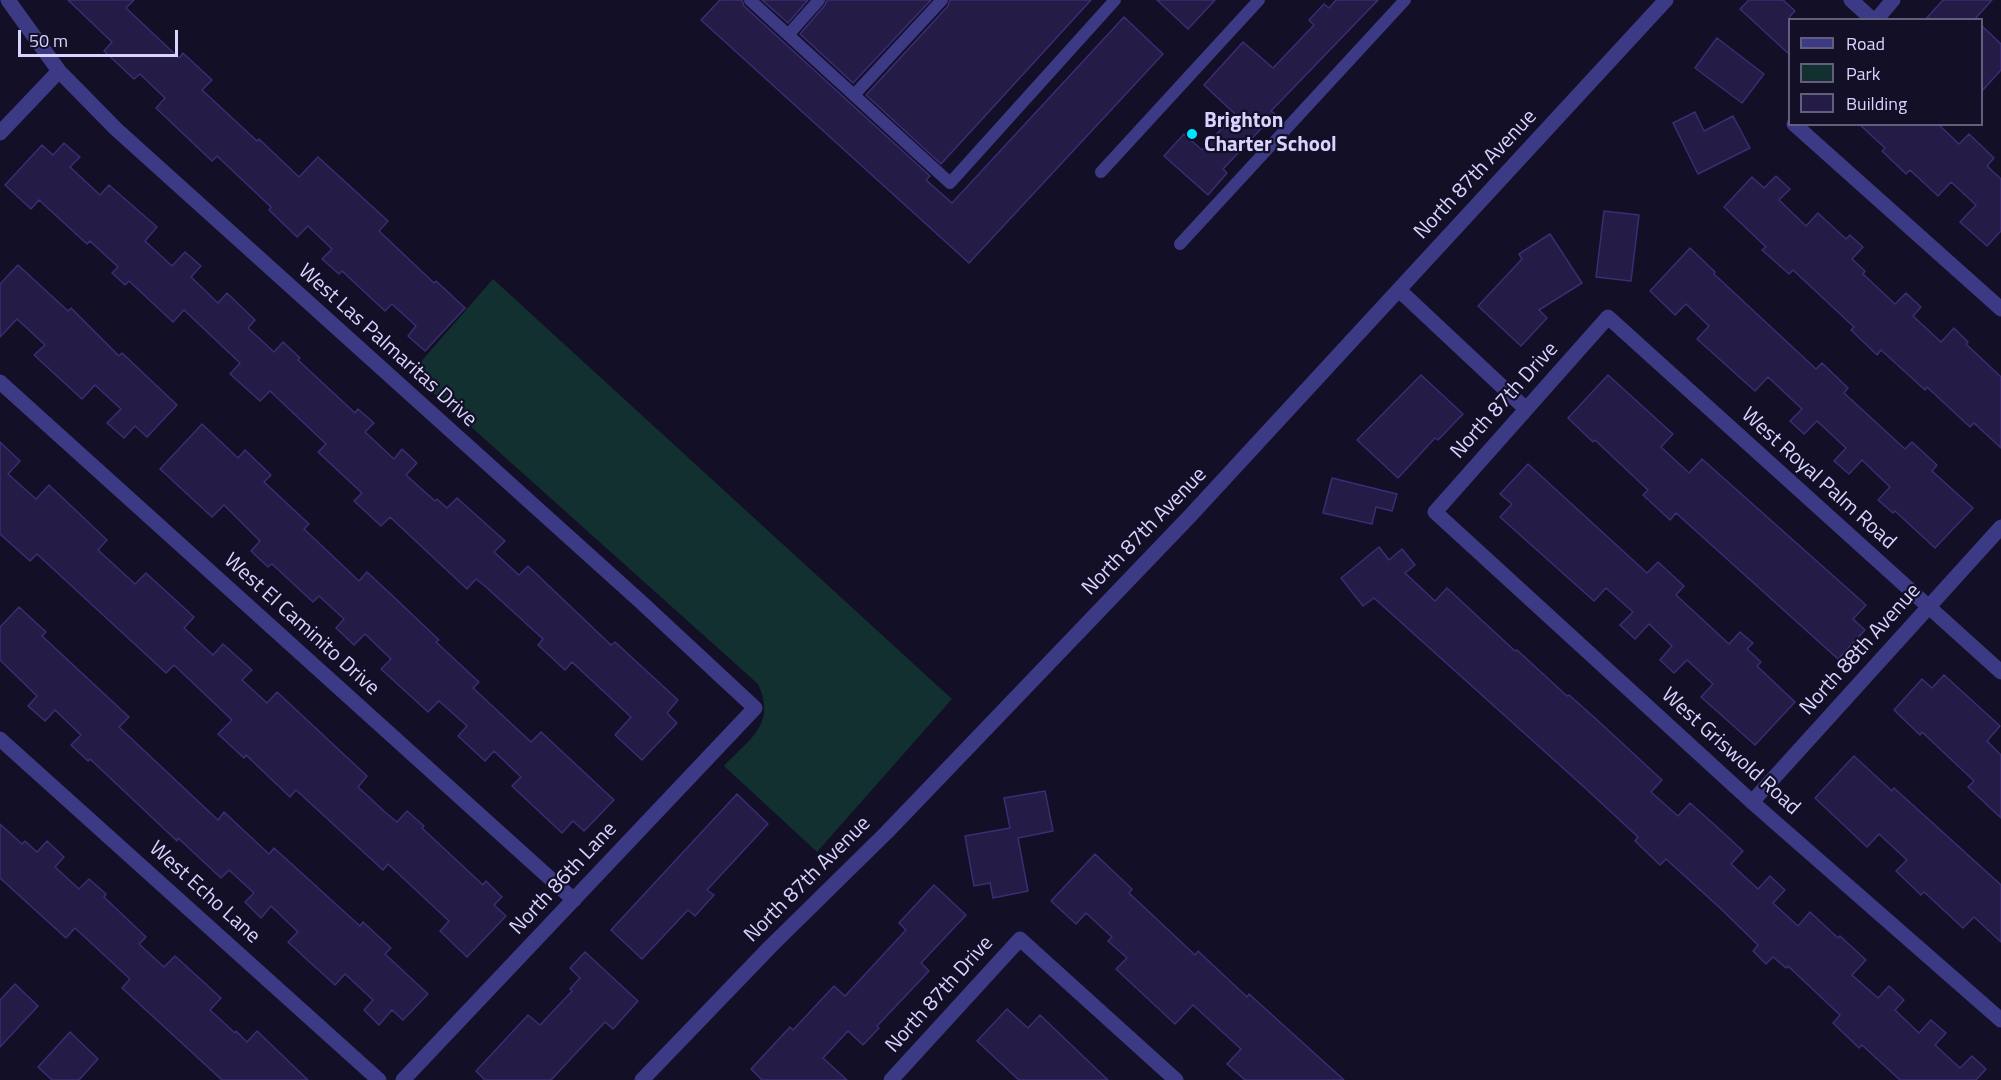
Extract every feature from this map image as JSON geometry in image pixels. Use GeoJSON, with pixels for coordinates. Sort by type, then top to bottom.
{"type":"FeatureCollection","features":[{"type":"Feature","properties":{"kind":"street","name":"West Las Palmaritas Drive"},"geometry":{"type":"LineString","coordinates":[[8,0],[59,71],[116,129],[641,602],[755,708]]}},
{"type":"Feature","properties":{"kind":"street","name":"North 87th Avenue"},"geometry":{"type":"LineString","coordinates":[[642,1080],[771,946],[887,832],[1190,516],[1666,0]]}},
{"type":"Feature","properties":{"kind":"street"},"geometry":{"type":"LineString","coordinates":[[1851,0],[1873,18]]}},
{"type":"Feature","properties":{"kind":"street"},"geometry":{"type":"LineString","coordinates":[[1877,18],[1893,0]]}},
{"type":"Feature","properties":{"kind":"street"},"geometry":{"type":"LineString","coordinates":[[0,133],[59,71]]}},
{"type":"Feature","properties":{"kind":"street"},"geometry":{"type":"LineString","coordinates":[[1797,126],[2001,309]]}},
{"type":"Feature","properties":{"kind":"street"},"geometry":{"type":"LineString","coordinates":[[1399,290],[1526,409]]}},
{"type":"Feature","properties":{"kind":"street","name":"North 87th Drive"},"geometry":{"type":"LineString","coordinates":[[1435,512],[1608,317]]}},
{"type":"Feature","properties":{"kind":"street","name":"West Royal Palm Road"},"geometry":{"type":"LineString","coordinates":[[1608,317],[2001,672]]}},
{"type":"Feature","properties":{"kind":"street","name":"West El Caminito Drive"},"geometry":{"type":"LineString","coordinates":[[0,382],[574,900]]}},
{"type":"Feature","properties":{"kind":"street","name":"West Griswold Road"},"geometry":{"type":"LineString","coordinates":[[1435,512],[1752,802],[2001,1020]]}},
{"type":"Feature","properties":{"kind":"street","name":"North 88th Avenue"},"geometry":{"type":"LineString","coordinates":[[1752,802],[2001,527]]}},
{"type":"Feature","properties":{"kind":"street","name":"North 86th Lane"},"geometry":{"type":"LineString","coordinates":[[404,1080],[755,708]]}},
{"type":"Feature","properties":{"kind":"street","name":"West Echo Lane"},"geometry":{"type":"LineString","coordinates":[[0,739],[379,1080]]}},
{"type":"Feature","properties":{"kind":"street","name":"North 87th Drive"},"geometry":{"type":"LineString","coordinates":[[891,1080],[1020,939],[1176,1080]]}},
{"type":"Feature","properties":{"kind":"lane"},"geometry":{"type":"LineString","coordinates":[[750,0],[950,183],[1115,0]]}},
{"type":"Feature","properties":{"kind":"lane"},"geometry":{"type":"LineString","coordinates":[[788,34],[819,0]]}},
{"type":"Feature","properties":{"kind":"lane"},"geometry":{"type":"LineString","coordinates":[[854,95],[942,0]]}},
{"type":"Feature","properties":{"kind":"lane"},"geometry":{"type":"LineString","coordinates":[[1101,172],[1259,0]]}},
{"type":"Feature","properties":{"kind":"lane"},"geometry":{"type":"LineString","coordinates":[[1180,244],[1405,0]]}},
{"type":"Feature","properties":{"kind":"green space"},"geometry":{"type":"Polygon","coordinates":[[[493,279],[952,699],[817,852],[724,766],[751,739],[762,721],[763,698],[758,684],[411,373],[493,279]]]}},
{"type":"Feature","properties":{"kind":"building"},"geometry":{"type":"Polygon","coordinates":[[[68,0],[134,0],[126,8],[179,58],[183,53],[212,80],[202,90],[299,177],[318,157],[388,221],[379,231],[434,283],[436,281],[465,308],[425,351],[408,336],[416,326],[392,304],[385,311],[342,271],[339,274],[322,259],[332,249],[308,226],[297,237],[269,210],[271,207],[217,156],[212,161],[156,108],[165,98],[140,74],[134,79],[104,51],[112,42],[68,0]]]}},
{"type":"Feature","properties":{"kind":"building"},"geometry":{"type":"Polygon","coordinates":[[[720,0],[742,0],[744,6],[930,176],[926,180],[952,203],[1124,17],[1163,54],[969,263],[701,20],[720,0]]]}},
{"type":"Feature","properties":{"kind":"building"},"geometry":{"type":"Polygon","coordinates":[[[762,0],[808,0],[788,23],[762,0]]]}},
{"type":"Feature","properties":{"kind":"building"},"geometry":{"type":"Polygon","coordinates":[[[827,0],[931,0],[853,83],[800,34],[827,0]]]}},
{"type":"Feature","properties":{"kind":"building"},"geometry":{"type":"Polygon","coordinates":[[[950,0],[1091,0],[941,164],[866,95],[948,6],[950,0]]]}},
{"type":"Feature","properties":{"kind":"building"},"geometry":{"type":"Polygon","coordinates":[[[1157,0],[1215,0],[1188,29],[1157,0]]]}},
{"type":"Feature","properties":{"kind":"building"},"geometry":{"type":"Polygon","coordinates":[[[1336,0],[1378,0],[1271,111],[1275,114],[1223,169],[1227,173],[1208,195],[1164,156],[1184,134],[1202,150],[1235,114],[1204,85],[1243,42],[1273,68],[1314,25],[1309,20],[1324,4],[1329,8],[1336,0]]]}},
{"type":"Feature","properties":{"kind":"building"},"geometry":{"type":"Polygon","coordinates":[[[1749,0],[1783,0],[1795,11],[1788,18],[1788,53],[1740,9],[1749,0]]]}},
{"type":"Feature","properties":{"kind":"building"},"geometry":{"type":"Polygon","coordinates":[[[1943,0],[1992,0],[1976,18],[1927,18],[1943,0]]]}},
{"type":"Feature","properties":{"kind":"building"},"geometry":{"type":"Polygon","coordinates":[[[1983,27],[2001,44],[2001,70],[1983,90],[1983,27]]]}},
{"type":"Feature","properties":{"kind":"building"},"geometry":{"type":"Polygon","coordinates":[[[1717,38],[1764,74],[1742,103],[1695,68],[1717,38]]]}},
{"type":"Feature","properties":{"kind":"building"},"geometry":{"type":"Polygon","coordinates":[[[1695,112],[1704,131],[1733,116],[1750,148],[1698,174],[1673,123],[1695,112]]]}},
{"type":"Feature","properties":{"kind":"building"},"geometry":{"type":"Polygon","coordinates":[[[1861,126],[1940,126],[1959,144],[1969,134],[1994,158],[1987,166],[2001,179],[2001,231],[1987,246],[1960,222],[1976,205],[1951,182],[1938,196],[1910,170],[1906,174],[1882,151],[1885,148],[1861,126]]]}},
{"type":"Feature","properties":{"kind":"building"},"geometry":{"type":"Polygon","coordinates":[[[64,143],[80,157],[70,167],[100,195],[109,185],[157,227],[145,241],[172,266],[185,252],[201,266],[191,277],[218,303],[227,293],[255,320],[248,328],[274,352],[283,342],[300,358],[298,360],[355,413],[358,409],[374,423],[365,432],[394,459],[402,449],[417,463],[406,475],[435,501],[437,499],[447,508],[457,498],[505,541],[494,552],[519,575],[528,566],[611,645],[615,642],[678,700],[667,713],[677,723],[642,760],[615,735],[631,717],[572,662],[565,670],[538,645],[543,639],[476,579],[467,589],[390,517],[381,526],[354,501],[362,493],[318,452],[326,444],[270,391],[260,401],[230,374],[240,363],[184,310],[173,322],[129,281],[125,285],[112,273],[118,267],[90,241],[87,244],[39,200],[31,209],[5,185],[42,145],[53,155],[64,143]]]}},
{"type":"Feature","properties":{"kind":"building"},"geometry":{"type":"Polygon","coordinates":[[[1776,176],[1790,189],[1779,200],[1806,226],[1818,213],[1846,239],[1850,235],[1863,247],[1852,259],[1865,271],[1863,274],[1895,304],[1906,293],[1921,307],[1913,316],[1941,342],[1954,328],[1968,342],[1966,344],[2001,377],[2001,448],[1974,423],[1970,427],[1927,387],[1925,390],[1881,350],[1877,355],[1851,330],[1854,327],[1793,270],[1789,274],[1762,250],[1766,247],[1724,207],[1752,177],[1764,188],[1776,176]]]}},
{"type":"Feature","properties":{"kind":"building"},"geometry":{"type":"Polygon","coordinates":[[[1604,211],[1639,215],[1631,281],[1596,277],[1604,211]]]}},
{"type":"Feature","properties":{"kind":"building"},"geometry":{"type":"Polygon","coordinates":[[[1550,234],[1582,283],[1539,310],[1547,318],[1521,346],[1478,306],[1522,259],[1519,254],[1550,234]]]}},
{"type":"Feature","properties":{"kind":"building"},"geometry":{"type":"Polygon","coordinates":[[[1690,248],[1715,272],[1714,274],[1816,369],[1822,363],[1848,388],[1844,393],[1905,449],[1912,442],[1937,465],[1932,471],[1973,508],[1935,548],[1895,511],[1893,513],[1878,500],[1890,487],[1862,460],[1849,474],[1834,461],[1846,448],[1817,421],[1804,434],[1790,421],[1802,409],[1768,377],[1755,391],[1697,339],[1709,326],[1686,304],[1675,315],[1650,291],[1690,248]]]}},
{"type":"Feature","properties":{"kind":"building"},"geometry":{"type":"Polygon","coordinates":[[[18,265],[68,311],[71,308],[119,356],[122,353],[177,405],[147,437],[135,426],[124,438],[107,423],[121,409],[95,385],[82,399],[34,355],[45,345],[17,319],[0,337],[0,284],[18,265]]]}},
{"type":"Feature","properties":{"kind":"building"},"geometry":{"type":"Polygon","coordinates":[[[1421,375],[1463,414],[1438,440],[1435,438],[1398,478],[1357,440],[1421,375]]]}},
{"type":"Feature","properties":{"kind":"building"},"geometry":{"type":"Polygon","coordinates":[[[1608,375],[1673,434],[1661,447],[1689,473],[1702,459],[1866,605],[1853,619],[1865,630],[1838,659],[1676,513],[1670,520],[1643,495],[1648,490],[1568,418],[1608,375]]]}},
{"type":"Feature","properties":{"kind":"building"},"geometry":{"type":"Polygon","coordinates":[[[202,424],[238,458],[245,450],[271,475],[264,482],[309,524],[304,529],[359,581],[367,572],[397,600],[439,640],[436,642],[479,682],[473,688],[531,742],[541,732],[614,800],[584,831],[573,821],[562,833],[512,786],[521,777],[494,751],[485,761],[458,736],[467,726],[439,701],[428,712],[381,669],[391,659],[365,634],[354,645],[336,628],[344,619],[319,596],[313,602],[272,564],[268,567],[251,551],[260,541],[224,505],[212,517],[160,469],[202,424]]]}},
{"type":"Feature","properties":{"kind":"building"},"geometry":{"type":"Polygon","coordinates":[[[0,442],[20,461],[8,474],[36,499],[49,485],[107,540],[98,550],[135,584],[146,573],[194,617],[184,628],[213,655],[223,644],[252,670],[242,680],[267,703],[277,692],[367,776],[358,787],[385,812],[397,822],[407,811],[483,885],[486,881],[502,897],[494,905],[506,916],[467,957],[440,931],[449,921],[388,864],[383,870],[296,790],[290,797],[246,755],[244,758],[218,734],[232,720],[174,665],[166,673],[37,554],[30,561],[0,534],[0,442]]]}},
{"type":"Feature","properties":{"kind":"building"},"geometry":{"type":"Polygon","coordinates":[[[1528,464],[1647,573],[1658,562],[1684,586],[1676,595],[1729,644],[1740,632],[1753,643],[1747,649],[1761,662],[1757,666],[1795,702],[1755,745],[1701,697],[1713,684],[1687,660],[1674,673],[1660,660],[1672,646],[1649,624],[1635,639],[1620,625],[1633,612],[1606,588],[1594,601],[1500,517],[1512,504],[1500,494],[1528,464]]]}},
{"type":"Feature","properties":{"kind":"building"},"geometry":{"type":"Polygon","coordinates":[[[1332,478],[1397,494],[1392,511],[1376,507],[1372,524],[1323,513],[1332,478]]]}},
{"type":"Feature","properties":{"kind":"building"},"geometry":{"type":"Polygon","coordinates":[[[1379,547],[1389,560],[1402,549],[1415,565],[1405,573],[1435,601],[1447,588],[1515,651],[1517,650],[1596,719],[1662,780],[1651,792],[1678,816],[1690,803],[1717,827],[1743,851],[1731,864],[1758,889],[1770,876],[1785,890],[1773,903],[1798,926],[1810,912],[1838,938],[1840,936],[1866,960],[1852,975],[1878,998],[1889,986],[1904,1000],[1895,1010],[1919,1033],[1931,1020],[1946,1033],[1935,1045],[1960,1068],[1972,1056],[1986,1069],[1976,1080],[1900,1080],[1862,1045],[1859,1048],[1833,1023],[1840,1015],[1788,966],[1786,968],[1773,957],[1766,964],[1753,951],[1758,945],[1720,908],[1666,859],[1660,865],[1635,841],[1638,837],[1374,598],[1363,606],[1341,578],[1379,547]]]}},
{"type":"Feature","properties":{"kind":"building"},"geometry":{"type":"Polygon","coordinates":[[[19,607],[46,632],[42,636],[129,717],[119,727],[218,820],[224,812],[269,854],[274,848],[360,926],[363,922],[391,948],[385,954],[428,994],[403,1020],[392,1010],[379,1025],[364,1010],[373,1000],[345,974],[335,985],[303,956],[288,942],[298,932],[271,906],[261,918],[245,902],[254,893],[229,870],[221,878],[178,838],[177,841],[90,759],[88,761],[71,745],[81,735],[55,710],[45,721],[28,706],[37,696],[0,660],[0,627],[19,607]]]}},
{"type":"Feature","properties":{"kind":"building"},"geometry":{"type":"Polygon","coordinates":[[[1944,675],[2000,726],[1987,741],[2001,755],[2001,818],[1968,787],[1974,781],[1922,732],[1920,735],[1894,710],[1922,679],[1932,688],[1944,675]]]}},
{"type":"Feature","properties":{"kind":"building"},"geometry":{"type":"Polygon","coordinates":[[[1854,756],[1892,791],[1894,788],[2001,885],[2001,942],[1974,917],[1963,928],[1924,892],[1921,895],[1896,871],[1907,860],[1879,834],[1867,847],[1815,798],[1854,756]]]}},
{"type":"Feature","properties":{"kind":"building"},"geometry":{"type":"Polygon","coordinates":[[[1045,791],[1053,831],[1018,838],[1028,891],[993,898],[990,883],[974,886],[965,836],[1010,828],[1004,798],[1045,791]]]}},
{"type":"Feature","properties":{"kind":"building"},"geometry":{"type":"Polygon","coordinates":[[[737,794],[768,824],[707,890],[714,895],[695,916],[688,910],[642,959],[611,930],[737,794]]]}},
{"type":"Feature","properties":{"kind":"building"},"geometry":{"type":"Polygon","coordinates":[[[0,824],[22,844],[25,841],[37,852],[47,841],[64,857],[55,867],[79,889],[89,879],[106,894],[104,897],[146,937],[139,944],[164,967],[175,956],[221,998],[210,1010],[235,1033],[236,1031],[247,1042],[257,1031],[308,1080],[222,1080],[122,988],[130,979],[75,928],[66,938],[0,878],[0,824]]]}},
{"type":"Feature","properties":{"kind":"building"},"geometry":{"type":"Polygon","coordinates":[[[1095,854],[1132,889],[1129,893],[1195,955],[1198,951],[1247,997],[1249,994],[1344,1080],[1245,1080],[1227,1064],[1241,1049],[1193,1005],[1175,1024],[1116,969],[1127,958],[1108,941],[1112,937],[1086,913],[1076,924],[1051,901],[1095,854]]]}},
{"type":"Feature","properties":{"kind":"building"},"geometry":{"type":"Polygon","coordinates":[[[934,885],[966,915],[921,963],[929,971],[877,1026],[879,1028],[863,1045],[848,1031],[823,1058],[847,1080],[762,1080],[751,1069],[790,1027],[793,1030],[834,986],[845,996],[906,930],[899,923],[934,885]]]}},
{"type":"Feature","properties":{"kind":"building"},"geometry":{"type":"Polygon","coordinates":[[[585,952],[638,1001],[613,1029],[605,1022],[551,1080],[485,1080],[476,1071],[528,1015],[540,1025],[572,991],[570,989],[580,978],[570,968],[585,952]]]}},
{"type":"Feature","properties":{"kind":"building"},"geometry":{"type":"Polygon","coordinates":[[[15,984],[38,1006],[0,1047],[0,1000],[15,984]]]}},
{"type":"Feature","properties":{"kind":"building"},"geometry":{"type":"Polygon","coordinates":[[[1007,1009],[1028,1028],[1040,1015],[1108,1080],[1019,1080],[977,1041],[1007,1009]]]}},
{"type":"Feature","properties":{"kind":"building"},"geometry":{"type":"Polygon","coordinates":[[[70,1032],[98,1059],[79,1080],[52,1080],[38,1067],[70,1032]]]}},
{"type":"Feature","properties":{"kind":"place","name":"Brighton Charter School"},"geometry":{"type":"Point","coordinates":[1192,134]}}]}
